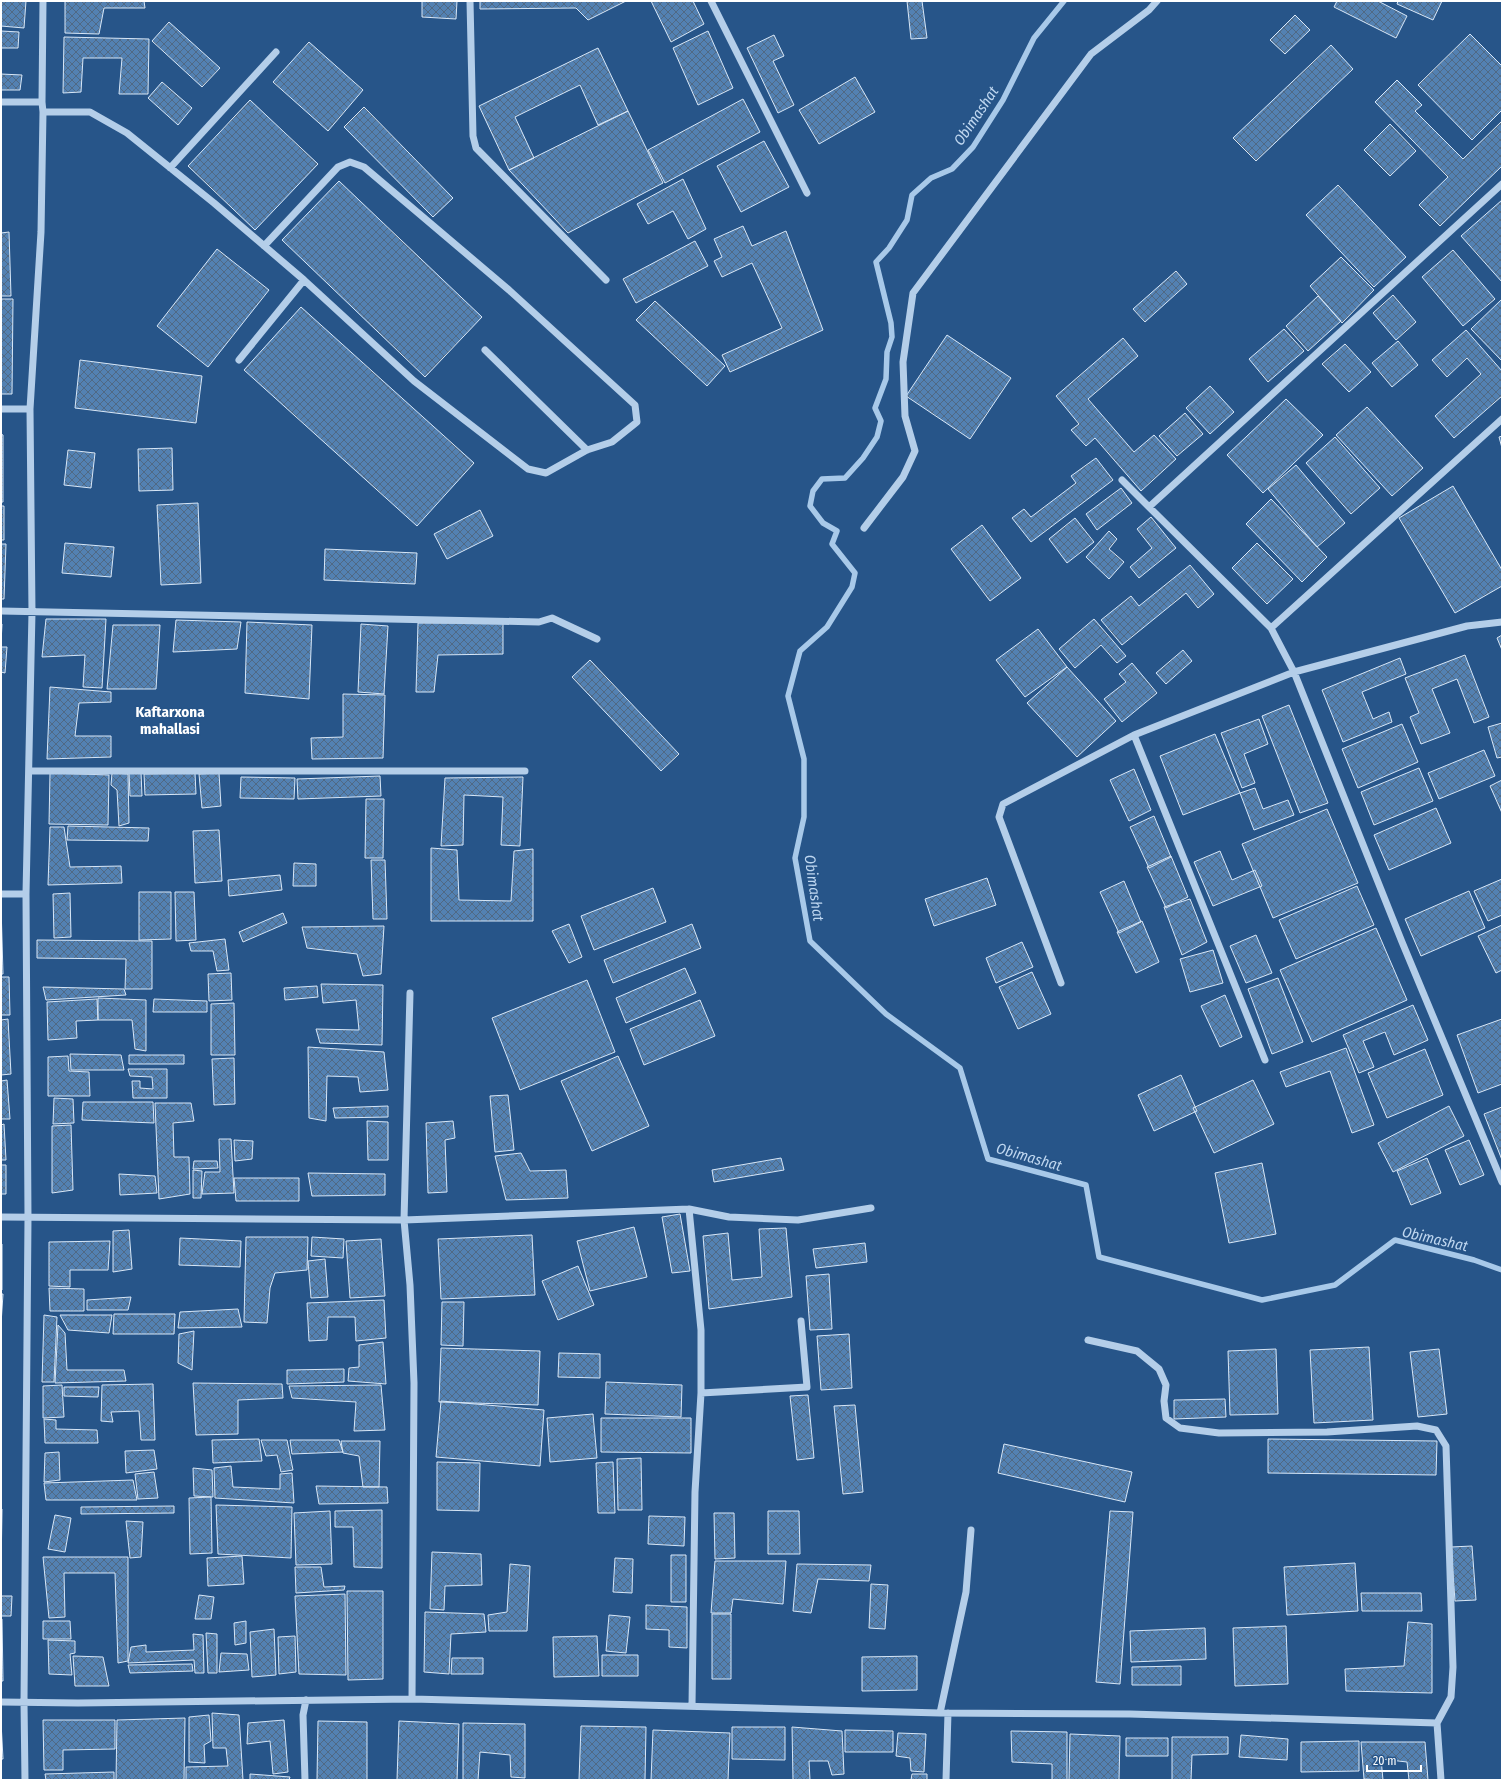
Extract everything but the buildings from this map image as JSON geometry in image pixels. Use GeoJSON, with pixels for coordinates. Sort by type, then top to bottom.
{"type":"FeatureCollection","features":[{"type":"Feature","properties":{"kind":"street"},"geometry":{"type":"LineString","coordinates":[[25,1780],[24,1702],[28,1218],[26,894],[32,612],[30,409],[41,232],[43,1]]}},
{"type":"Feature","properties":{"kind":"street"},"geometry":{"type":"LineString","coordinates":[[470,1],[473,136],[476,148],[606,280]]}},
{"type":"Feature","properties":{"kind":"street"},"geometry":{"type":"LineString","coordinates":[[711,1],[807,193]]}},
{"type":"Feature","properties":{"kind":"street"},"geometry":{"type":"LineString","coordinates":[[864,528],[903,477],[915,451],[905,416],[903,362],[913,293],[1091,54],[1149,10],[1156,1]]}},
{"type":"Feature","properties":{"kind":"street"},"geometry":{"type":"LineString","coordinates":[[170,168],[276,52]]}},
{"type":"Feature","properties":{"kind":"street"},"geometry":{"type":"LineString","coordinates":[[1,102],[42,102]]}},
{"type":"Feature","properties":{"kind":"street"},"geometry":{"type":"LineString","coordinates":[[43,112],[90,112],[127,133],[304,280],[414,381],[528,469],[546,473],[587,450],[612,442],[638,422],[635,405],[509,290],[364,167],[350,162],[338,167],[264,246]]}},
{"type":"Feature","properties":{"kind":"street"},"geometry":{"type":"LineString","coordinates":[[1149,507],[1502,184]]}},
{"type":"Feature","properties":{"kind":"street"},"geometry":{"type":"LineString","coordinates":[[239,360],[304,280]]}},
{"type":"Feature","properties":{"kind":"street"},"geometry":{"type":"LineString","coordinates":[[484,350],[587,450]]}},
{"type":"Feature","properties":{"kind":"street"},"geometry":{"type":"LineString","coordinates":[[1,408],[30,409]]}},
{"type":"Feature","properties":{"kind":"street"},"geometry":{"type":"LineString","coordinates":[[1271,628],[1502,419]]}},
{"type":"Feature","properties":{"kind":"street"},"geometry":{"type":"LineString","coordinates":[[1122,480],[1271,628],[1294,672],[1402,942],[1502,1182]]}},
{"type":"Feature","properties":{"kind":"street"},"geometry":{"type":"LineString","coordinates":[[1,611],[539,622],[552,618],[597,639]]}},
{"type":"Feature","properties":{"kind":"street"},"geometry":{"type":"LineString","coordinates":[[1061,983],[999,816],[1003,804],[1134,735],[1294,672],[1467,626],[1502,622]]}},
{"type":"Feature","properties":{"kind":"street"},"geometry":{"type":"LineString","coordinates":[[1134,735],[1264,1060]]}},
{"type":"Feature","properties":{"kind":"street"},"geometry":{"type":"LineString","coordinates":[[29,771],[525,771]]}},
{"type":"Feature","properties":{"kind":"street"},"geometry":{"type":"LineString","coordinates":[[1,894],[26,894]]}},
{"type":"Feature","properties":{"kind":"street"},"geometry":{"type":"LineString","coordinates":[[410,993],[404,1220],[410,1285],[414,1383],[412,1699]]}},
{"type":"Feature","properties":{"kind":"street"},"geometry":{"type":"LineString","coordinates":[[1,1217],[404,1220],[689,1209],[729,1217],[798,1220],[871,1208]]}},
{"type":"Feature","properties":{"kind":"street"},"geometry":{"type":"LineString","coordinates":[[689,1209],[701,1330],[701,1393],[695,1492],[692,1706]]}},
{"type":"Feature","properties":{"kind":"street"},"geometry":{"type":"LineString","coordinates":[[701,1393],[807,1387],[801,1321]]}},
{"type":"Feature","properties":{"kind":"street"},"geometry":{"type":"LineString","coordinates":[[1088,1340],[1137,1351],[1159,1368],[1166,1385],[1164,1401],[1166,1418],[1180,1428],[1219,1433],[1327,1432],[1417,1426],[1436,1430],[1446,1446],[1453,1667],[1450,1697],[1437,1723],[1441,1780]]}},
{"type":"Feature","properties":{"kind":"street"},"geometry":{"type":"LineString","coordinates":[[946,1780],[944,1713],[966,1592],[971,1530]]}},
{"type":"Feature","properties":{"kind":"street"},"geometry":{"type":"LineString","coordinates":[[1,1702],[78,1703],[412,1699],[944,1713],[1130,1714],[1437,1723]]}},
{"type":"Feature","properties":{"kind":"street"},"geometry":{"type":"LineString","coordinates":[[305,1780],[303,1715],[306,1700]]}},
{"type":"Feature","properties":{"kind":"waterway","name":"Obimashat"},"geometry":{"type":"LineString","coordinates":[[1064,1],[1034,38],[1003,100],[973,147],[952,169],[931,178],[912,195],[907,220],[889,248],[876,262],[891,323],[892,337],[887,352],[886,379],[875,408],[881,421],[877,437],[863,458],[845,478],[822,479],[813,491],[810,506],[823,523],[837,531],[832,544],[855,573],[852,587],[827,627],[800,651],[788,696],[804,759],[804,817],[795,858],[810,941],[886,1014],[960,1068],[988,1159],[1086,1185],[1099,1257],[1262,1300],[1335,1285],[1395,1240],[1474,1260],[1502,1270]]}},
{"type":"Feature","properties":{"kind":"district","name":"Kaftarxona mahallasi"},"geometry":{"type":"Point","coordinates":[170,720]}}]}
